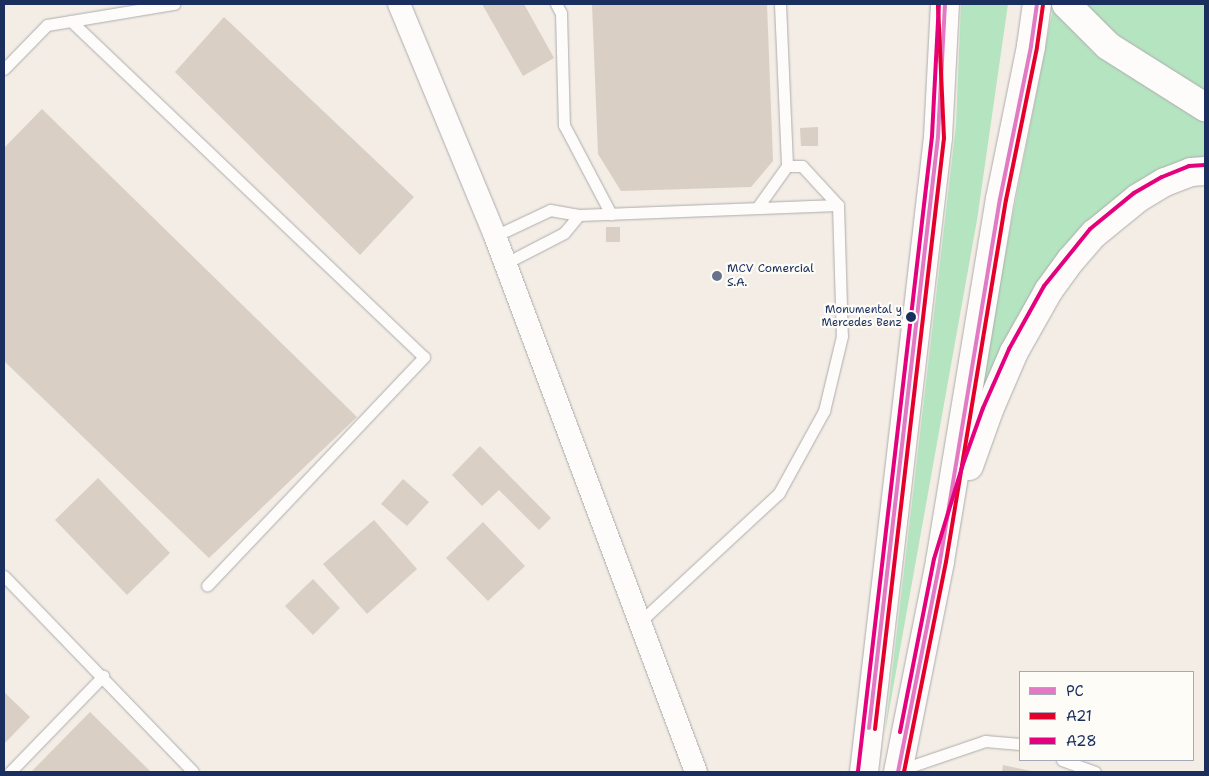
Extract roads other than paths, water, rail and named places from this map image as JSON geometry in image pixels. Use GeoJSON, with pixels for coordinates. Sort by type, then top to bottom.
{"type":"FeatureCollection","features":[{"type":"Feature","properties":{"kind":"highway"},"geometry":{"type":"LineString","coordinates":[[932,4],[938,137]]}},
{"type":"Feature","properties":{"kind":"highway"},"geometry":{"type":"LineString","coordinates":[[864,772],[938,137],[945,4]]}},
{"type":"Feature","properties":{"kind":"highway"},"geometry":{"type":"LineString","coordinates":[[899,771],[940,561],[1000,199],[1031,46],[1036,4]]}},
{"type":"Feature","properties":{"kind":"highway"},"geometry":{"type":"LineString","coordinates":[[1066,4],[1108,46],[1205,108]]}},
{"type":"Feature","properties":{"kind":"highway"},"geometry":{"type":"LineString","coordinates":[[940,561],[970,463],[989,410],[1014,352],[1049,290],[1070,260],[1094,234],[1138,198],[1165,182],[1191,172],[1205,171]]}},
{"type":"Feature","properties":{"kind":"street"},"geometry":{"type":"LineString","coordinates":[[399,4],[506,263],[696,772]]}},
{"type":"Feature","properties":{"kind":"lane"},"geometry":{"type":"LineString","coordinates":[[4,69],[47,25],[174,4]]}},
{"type":"Feature","properties":{"kind":"lane"},"geometry":{"type":"LineString","coordinates":[[556,4],[561,13],[564,125],[611,214]]}},
{"type":"Feature","properties":{"kind":"lane"},"geometry":{"type":"LineString","coordinates":[[757,208],[787,166],[780,4]]}},
{"type":"Feature","properties":{"kind":"lane"},"geometry":{"type":"LineString","coordinates":[[71,21],[424,357],[207,586]]}},
{"type":"Feature","properties":{"kind":"lane"},"geometry":{"type":"LineString","coordinates":[[641,621],[779,493],[824,411],[842,336],[838,205],[802,166],[787,166]]}},
{"type":"Feature","properties":{"kind":"lane"},"geometry":{"type":"LineString","coordinates":[[495,236],[550,210],[579,215],[838,205]]}},
{"type":"Feature","properties":{"kind":"lane"},"geometry":{"type":"LineString","coordinates":[[506,263],[564,233],[579,215]]}},
{"type":"Feature","properties":{"kind":"lane"},"geometry":{"type":"LineString","coordinates":[[4,576],[103,676],[193,772]]}},
{"type":"Feature","properties":{"kind":"lane"},"geometry":{"type":"LineString","coordinates":[[10,772],[103,676]]}},
{"type":"Feature","properties":{"kind":"lane"},"geometry":{"type":"LineString","coordinates":[[899,771],[985,741],[1019,744]]}},
{"type":"Feature","properties":{"kind":"lane"},"geometry":{"type":"LineString","coordinates":[[1065,761],[1096,772]]}},
{"type":"Feature","properties":{"kind":"place","name":"MCV Comercial S.A."},"geometry":{"type":"Point","coordinates":[717,276]}},
{"type":"Feature","properties":{"kind":"place","name":"Monumental y Mercedes Benz"},"geometry":{"type":"Point","coordinates":[911,317]}}]}
